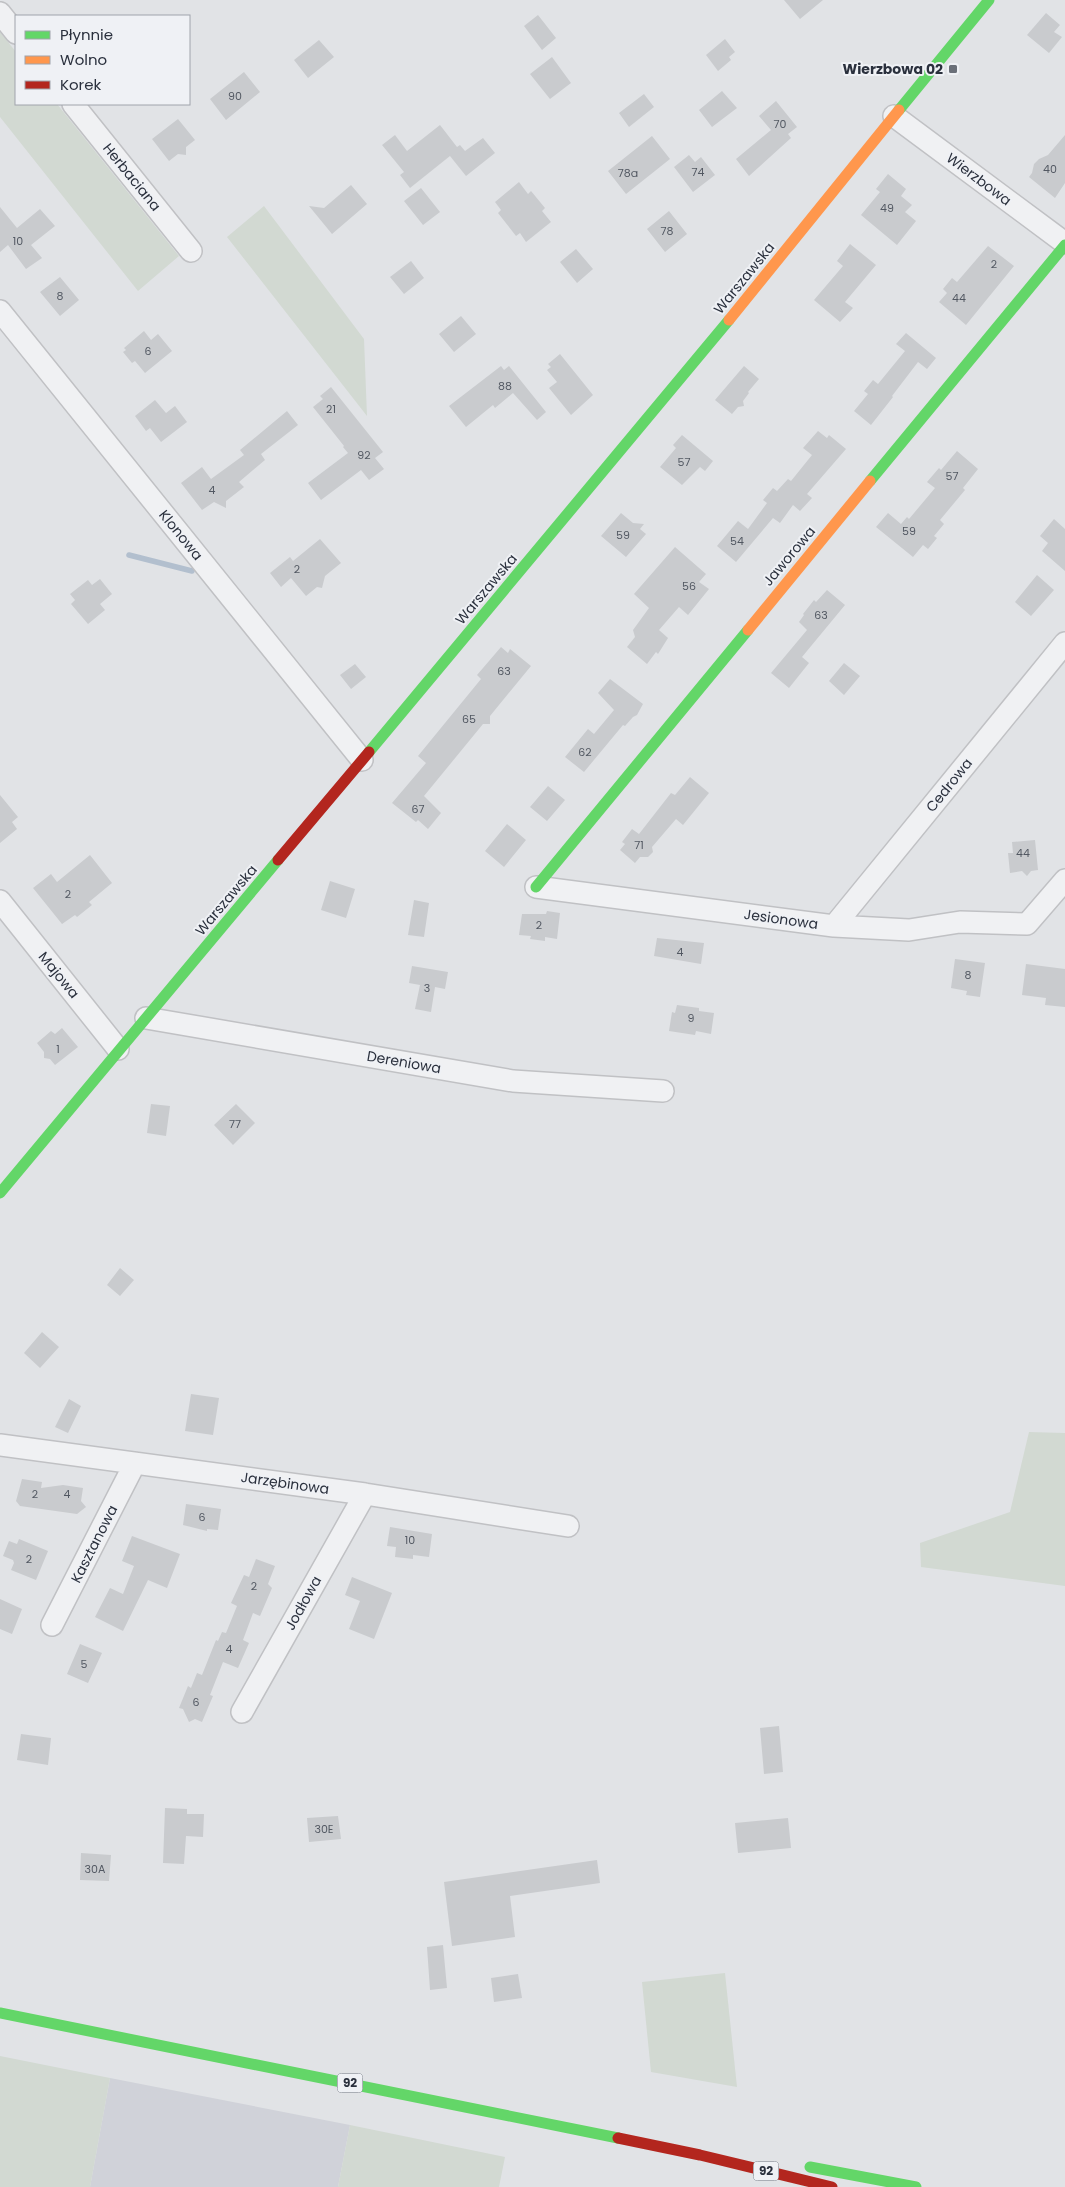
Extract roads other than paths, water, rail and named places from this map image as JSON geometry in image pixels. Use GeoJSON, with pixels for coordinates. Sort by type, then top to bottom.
{"type":"FeatureCollection","features":[{"type":"Feature","properties":{"kind":"street","name":"Warszawska"},"geometry":{"type":"LineString","coordinates":[[0,1193],[118,1049],[146,1018],[705,350],[989,0]]}},
{"type":"Feature","properties":{"kind":"street"},"geometry":{"type":"LineString","coordinates":[[0,13],[15,32]]}},
{"type":"Feature","properties":{"kind":"street","name":"Herbaciana"},"geometry":{"type":"LineString","coordinates":[[74,105],[191,251]]}},
{"type":"Feature","properties":{"kind":"street","name":"Wierzbowa"},"geometry":{"type":"LineString","coordinates":[[894,116],[1065,244]]}},
{"type":"Feature","properties":{"kind":"street","name":"Jaworowa"},"geometry":{"type":"LineString","coordinates":[[536,887],[1065,244]]}},
{"type":"Feature","properties":{"kind":"street","name":"Klonowa"},"geometry":{"type":"LineString","coordinates":[[0,311],[362,760]]}},
{"type":"Feature","properties":{"kind":"street","name":"Cedrowa"},"geometry":{"type":"LineString","coordinates":[[834,926],[1065,643]]}},
{"type":"Feature","properties":{"kind":"street","name":"Jesionowa"},"geometry":{"type":"LineString","coordinates":[[536,887],[834,926],[909,930],[960,922],[1027,924],[1065,880]]}},
{"type":"Feature","properties":{"kind":"street","name":"Majowa"},"geometry":{"type":"LineString","coordinates":[[0,901],[118,1049]]}},
{"type":"Feature","properties":{"kind":"street","name":"Dereniowa"},"geometry":{"type":"LineString","coordinates":[[146,1018],[513,1081],[663,1091]]}},
{"type":"Feature","properties":{"kind":"street","name":"Jarzębinowa"},"geometry":{"type":"LineString","coordinates":[[0,1445],[365,1494],[568,1526]]}},
{"type":"Feature","properties":{"kind":"street","name":"Kasztanowa"},"geometry":{"type":"LineString","coordinates":[[52,1625],[135,1463]]}},
{"type":"Feature","properties":{"kind":"street","name":"Jodłowa"},"geometry":{"type":"LineString","coordinates":[[242,1712],[365,1494]]}},
{"type":"Feature","properties":{"kind":"street","name":"92"},"geometry":{"type":"LineString","coordinates":[[0,2013],[700,2155],[832,2187]]}},
{"type":"Feature","properties":{"kind":"street","name":"92"},"geometry":{"type":"LineString","coordinates":[[700,2155],[792,2165],[916,2187]]}},
{"type":"Feature","properties":{"kind":"waterway"},"geometry":{"type":"LineString","coordinates":[[129,555],[192,571]]}},
{"type":"Feature","properties":{"kind":"place","name":"Wierzbowa 02"},"geometry":{"type":"Point","coordinates":[953,69]}}]}
